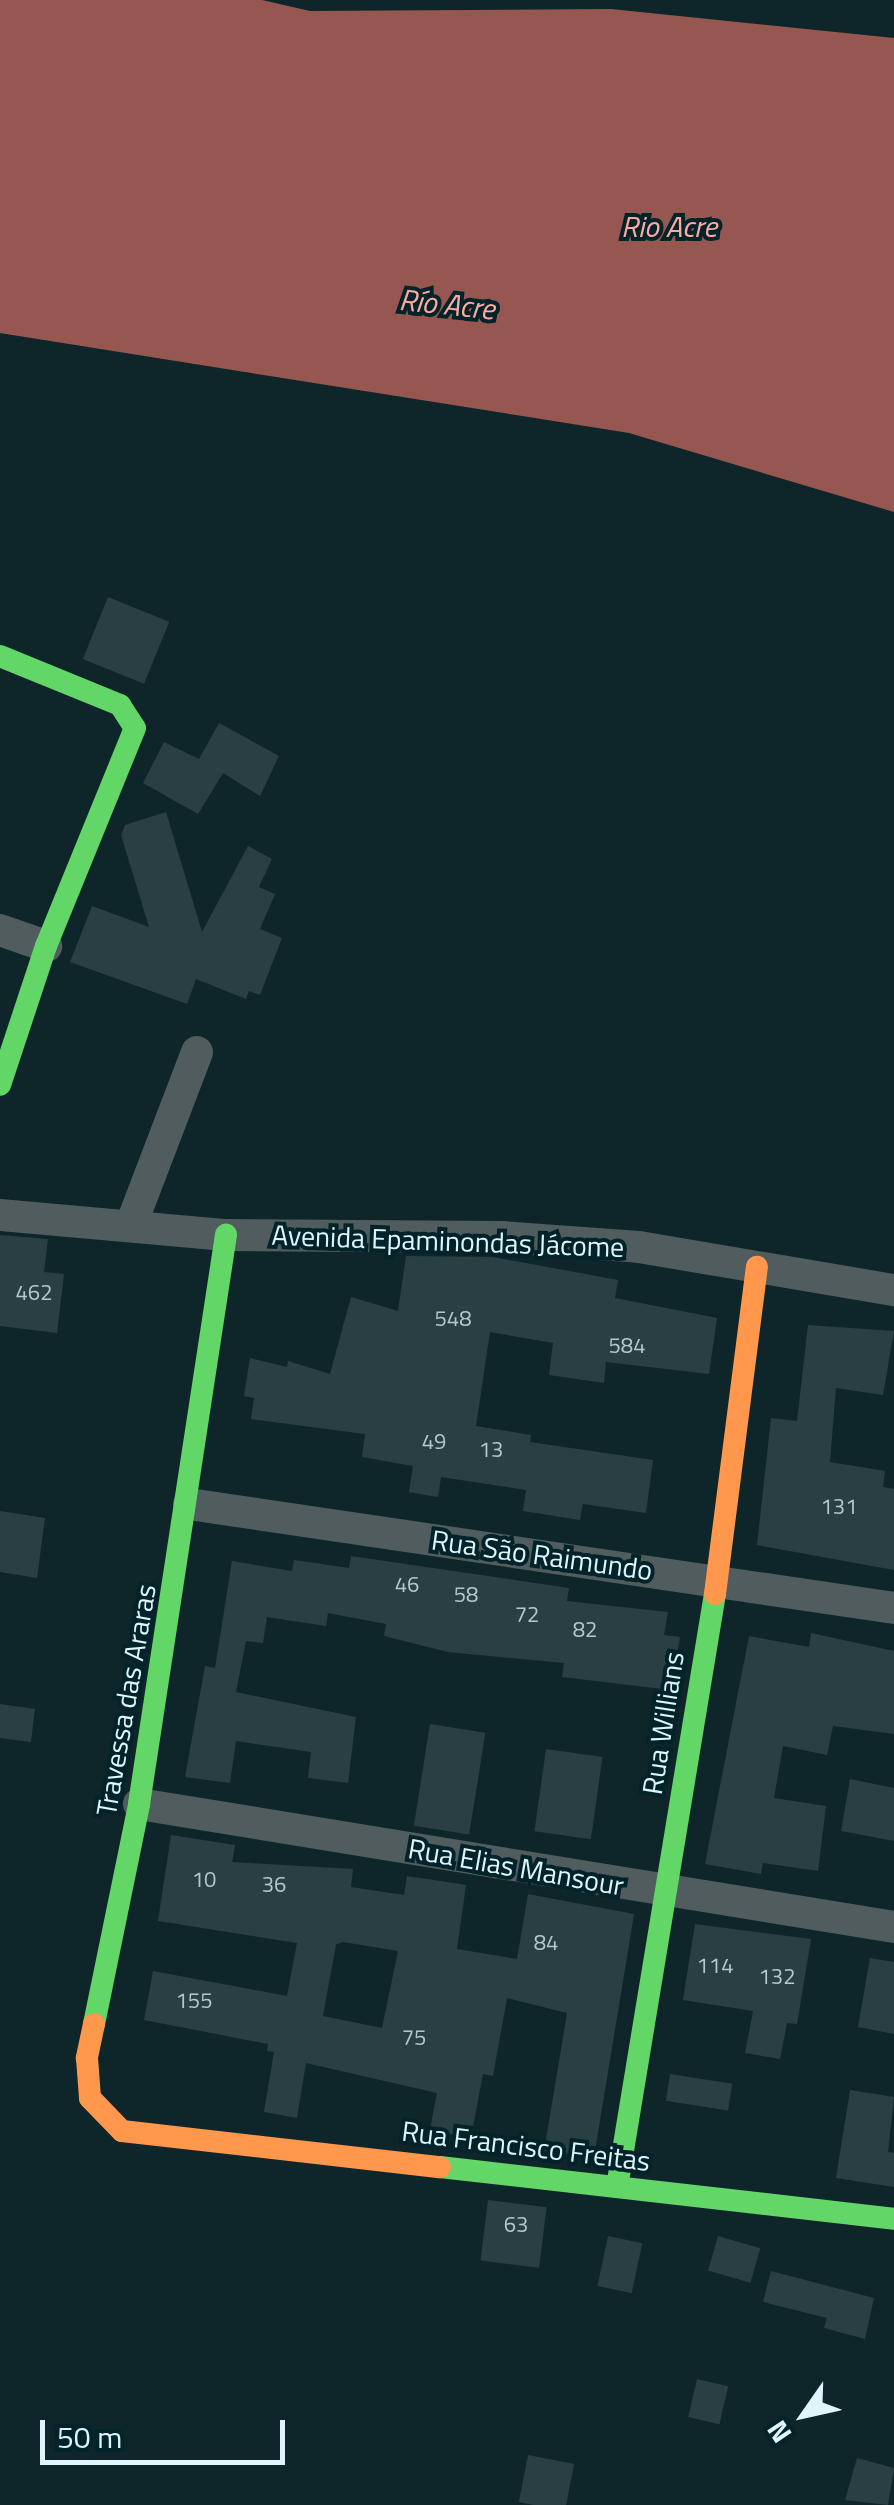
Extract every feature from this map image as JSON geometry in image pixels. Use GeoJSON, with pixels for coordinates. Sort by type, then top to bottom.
{"type":"FeatureCollection","features":[{"type":"Feature","properties":{"kind":"street"},"geometry":{"type":"LineString","coordinates":[[0,656],[120,705],[135,728],[46,946],[0,1085]]}},
{"type":"Feature","properties":{"kind":"street"},"geometry":{"type":"LineString","coordinates":[[0,930],[46,946]]}},
{"type":"Feature","properties":{"kind":"street"},"geometry":{"type":"LineString","coordinates":[[131,1226],[198,1052]]}},
{"type":"Feature","properties":{"kind":"street","name":"Avenida Epaminondas Jácome"},"geometry":{"type":"LineString","coordinates":[[0,1215],[226,1235],[501,1237],[638,1247],[894,1290]]}},
{"type":"Feature","properties":{"kind":"street","name":"Travessa das Araras"},"geometry":{"type":"LineString","coordinates":[[151,2132],[122,2131],[104,2119],[90,2098],[87,2058],[139,1804],[190,1504],[226,1235]]}},
{"type":"Feature","properties":{"kind":"street","name":"Rua Willians"},"geometry":{"type":"LineString","coordinates":[[616,2187],[717,1580],[757,1267]]}},
{"type":"Feature","properties":{"kind":"street","name":"Rua São Raimundo"},"geometry":{"type":"LineString","coordinates":[[190,1504],[894,1608]]}},
{"type":"Feature","properties":{"kind":"street","name":"Rua Elias Mansour"},"geometry":{"type":"LineString","coordinates":[[139,1804],[894,1928]]}},
{"type":"Feature","properties":{"kind":"street","name":"Rua Francisco Freitas"},"geometry":{"type":"LineString","coordinates":[[151,2132],[894,2219]]}},
{"type":"Feature","properties":{"kind":"water","name":"Rio Acre"},"geometry":{"type":"Polygon","coordinates":[[[0,0],[262,0],[310,11],[611,9],[894,38],[894,512],[629,433],[0,333],[0,0]]]}},
{"type":"Feature","properties":{"kind":"building"},"geometry":{"type":"Polygon","coordinates":[[[108,597],[169,622],[144,684],[83,659],[108,597]]]}},
{"type":"Feature","properties":{"kind":"building"},"geometry":{"type":"Polygon","coordinates":[[[219,723],[279,756],[260,796],[223,773],[198,814],[143,783],[164,742],[199,759],[219,723]]]}},
{"type":"Feature","properties":{"kind":"building"},"geometry":{"type":"Polygon","coordinates":[[[166,812],[202,932],[248,846],[272,859],[259,887],[275,894],[260,929],[282,938],[260,995],[249,991],[246,999],[196,979],[187,1004],[70,962],[92,906],[149,927],[121,835],[125,825],[166,812]]]}},
{"type":"Feature","properties":{"kind":"building"},"geometry":{"type":"Polygon","coordinates":[[[0,1235],[48,1239],[44,1272],[64,1274],[57,1333],[0,1326],[0,1235]]]}},
{"type":"Feature","properties":{"kind":"building"},"geometry":{"type":"Polygon","coordinates":[[[406,1256],[493,1257],[618,1280],[615,1298],[717,1318],[709,1374],[606,1362],[604,1383],[549,1375],[553,1343],[490,1332],[476,1426],[531,1435],[530,1442],[653,1460],[646,1513],[583,1504],[580,1520],[523,1511],[526,1490],[441,1477],[438,1497],[409,1492],[413,1466],[362,1457],[365,1434],[251,1419],[254,1398],[244,1396],[250,1358],[287,1367],[288,1361],[330,1374],[351,1297],[398,1311],[406,1256]]]}},
{"type":"Feature","properties":{"kind":"building"},"geometry":{"type":"Polygon","coordinates":[[[808,1325],[894,1331],[883,1395],[836,1388],[830,1462],[885,1471],[883,1487],[894,1489],[894,1570],[757,1545],[771,1418],[797,1421],[808,1325]]]}},
{"type":"Feature","properties":{"kind":"building"},"geometry":{"type":"Polygon","coordinates":[[[0,1511],[45,1518],[37,1578],[0,1572],[0,1511]]]}},
{"type":"Feature","properties":{"kind":"building"},"geometry":{"type":"Polygon","coordinates":[[[351,1556],[569,1588],[567,1601],[668,1612],[664,1635],[680,1637],[671,1690],[562,1677],[564,1663],[448,1652],[384,1636],[386,1624],[328,1613],[326,1626],[267,1617],[263,1643],[246,1641],[236,1692],[356,1717],[348,1783],[308,1778],[311,1752],[236,1741],[230,1783],[185,1777],[205,1666],[215,1668],[232,1561],[292,1571],[294,1560],[349,1568],[351,1556]]]}},
{"type":"Feature","properties":{"kind":"building"},"geometry":{"type":"Polygon","coordinates":[[[811,1633],[894,1651],[894,1734],[833,1726],[827,1755],[783,1746],[774,1798],[826,1806],[818,1871],[763,1863],[761,1874],[705,1864],[749,1636],[809,1647],[811,1633]]]}},
{"type":"Feature","properties":{"kind":"building"},"geometry":{"type":"Polygon","coordinates":[[[0,1704],[35,1709],[31,1742],[0,1738],[0,1704]]]}},
{"type":"Feature","properties":{"kind":"building"},"geometry":{"type":"Polygon","coordinates":[[[430,1724],[485,1733],[469,1834],[414,1826],[430,1724]]]}},
{"type":"Feature","properties":{"kind":"building"},"geometry":{"type":"Polygon","coordinates":[[[546,1749],[602,1757],[591,1839],[534,1831],[546,1749]]]}},
{"type":"Feature","properties":{"kind":"building"},"geometry":{"type":"Polygon","coordinates":[[[850,1779],[894,1788],[894,1841],[841,1831],[850,1779]]]}},
{"type":"Feature","properties":{"kind":"building"},"geometry":{"type":"Polygon","coordinates":[[[171,1835],[235,1845],[232,1862],[353,1869],[351,1887],[404,1895],[407,1876],[466,1885],[457,1949],[517,1959],[528,1894],[634,1914],[594,2157],[544,2151],[567,2013],[507,1998],[493,2076],[483,2074],[471,2138],[430,2130],[437,2093],[306,2063],[297,2118],[264,2112],[274,2052],[267,2051],[268,2044],[144,2020],[153,1971],[287,1996],[297,1943],[158,1921],[171,1835]],[[336,1944],[323,2016],[382,2028],[398,1951],[336,1944]]]}},
{"type":"Feature","properties":{"kind":"building"},"geometry":{"type":"Polygon","coordinates":[[[695,1924],[811,1939],[797,2024],[787,2023],[780,2059],[745,2053],[753,2011],[683,2000],[695,1924]]]}},
{"type":"Feature","properties":{"kind":"building"},"geometry":{"type":"Polygon","coordinates":[[[870,1958],[894,1962],[894,2034],[858,2027],[870,1958]]]}},
{"type":"Feature","properties":{"kind":"building"},"geometry":{"type":"Polygon","coordinates":[[[670,2074],[732,2084],[728,2111],[666,2101],[670,2074]]]}},
{"type":"Feature","properties":{"kind":"building"},"geometry":{"type":"Polygon","coordinates":[[[850,2090],[894,2097],[888,2152],[894,2153],[894,2187],[836,2178],[850,2090]]]}},
{"type":"Feature","properties":{"kind":"building"},"geometry":{"type":"Polygon","coordinates":[[[488,2200],[547,2207],[539,2268],[481,2261],[488,2200]]]}},
{"type":"Feature","properties":{"kind":"building"},"geometry":{"type":"Polygon","coordinates":[[[608,2236],[642,2243],[632,2293],[597,2286],[608,2236]]]}},
{"type":"Feature","properties":{"kind":"building"},"geometry":{"type":"Polygon","coordinates":[[[718,2236],[760,2248],[750,2283],[708,2271],[718,2236]]]}},
{"type":"Feature","properties":{"kind":"building"},"geometry":{"type":"Polygon","coordinates":[[[771,2271],[874,2298],[865,2339],[824,2328],[827,2318],[763,2302],[771,2271]]]}},
{"type":"Feature","properties":{"kind":"building"},"geometry":{"type":"Polygon","coordinates":[[[697,2379],[728,2386],[719,2424],[688,2417],[697,2379]]]}},
{"type":"Feature","properties":{"kind":"building"},"geometry":{"type":"Polygon","coordinates":[[[528,2455],[574,2464],[566,2505],[519,2502],[528,2455]]]}},
{"type":"Feature","properties":{"kind":"building"},"geometry":{"type":"Polygon","coordinates":[[[857,2458],[894,2468],[888,2505],[845,2500],[857,2458]]]}},
{"type":"Feature","properties":{"kind":"traffic: fast"},"geometry":{"type":"LineString","coordinates":[[0,656],[120,705],[135,728],[46,946],[0,1085]]}},
{"type":"Feature","properties":{"kind":"traffic: fast"},"geometry":{"type":"LineString","coordinates":[[94,2024],[139,1804],[226,1235]]}},
{"type":"Feature","properties":{"kind":"traffic: fast"},"geometry":{"type":"LineString","coordinates":[[617,2187],[715,1594]]}},
{"type":"Feature","properties":{"kind":"traffic: fast"},"geometry":{"type":"LineString","coordinates":[[440,2167],[894,2219]]}},
{"type":"Feature","properties":{"kind":"traffic: slow"},"geometry":{"type":"LineString","coordinates":[[715,1594],[757,1267]]}},
{"type":"Feature","properties":{"kind":"traffic: slow"},"geometry":{"type":"LineString","coordinates":[[94,2024],[87,2058],[90,2098],[122,2131],[440,2167]]}},
{"type":"Feature","properties":{"kind":"water label","name":"Río Acre"},"geometry":{"type":"Point","coordinates":[447,304]}}]}
